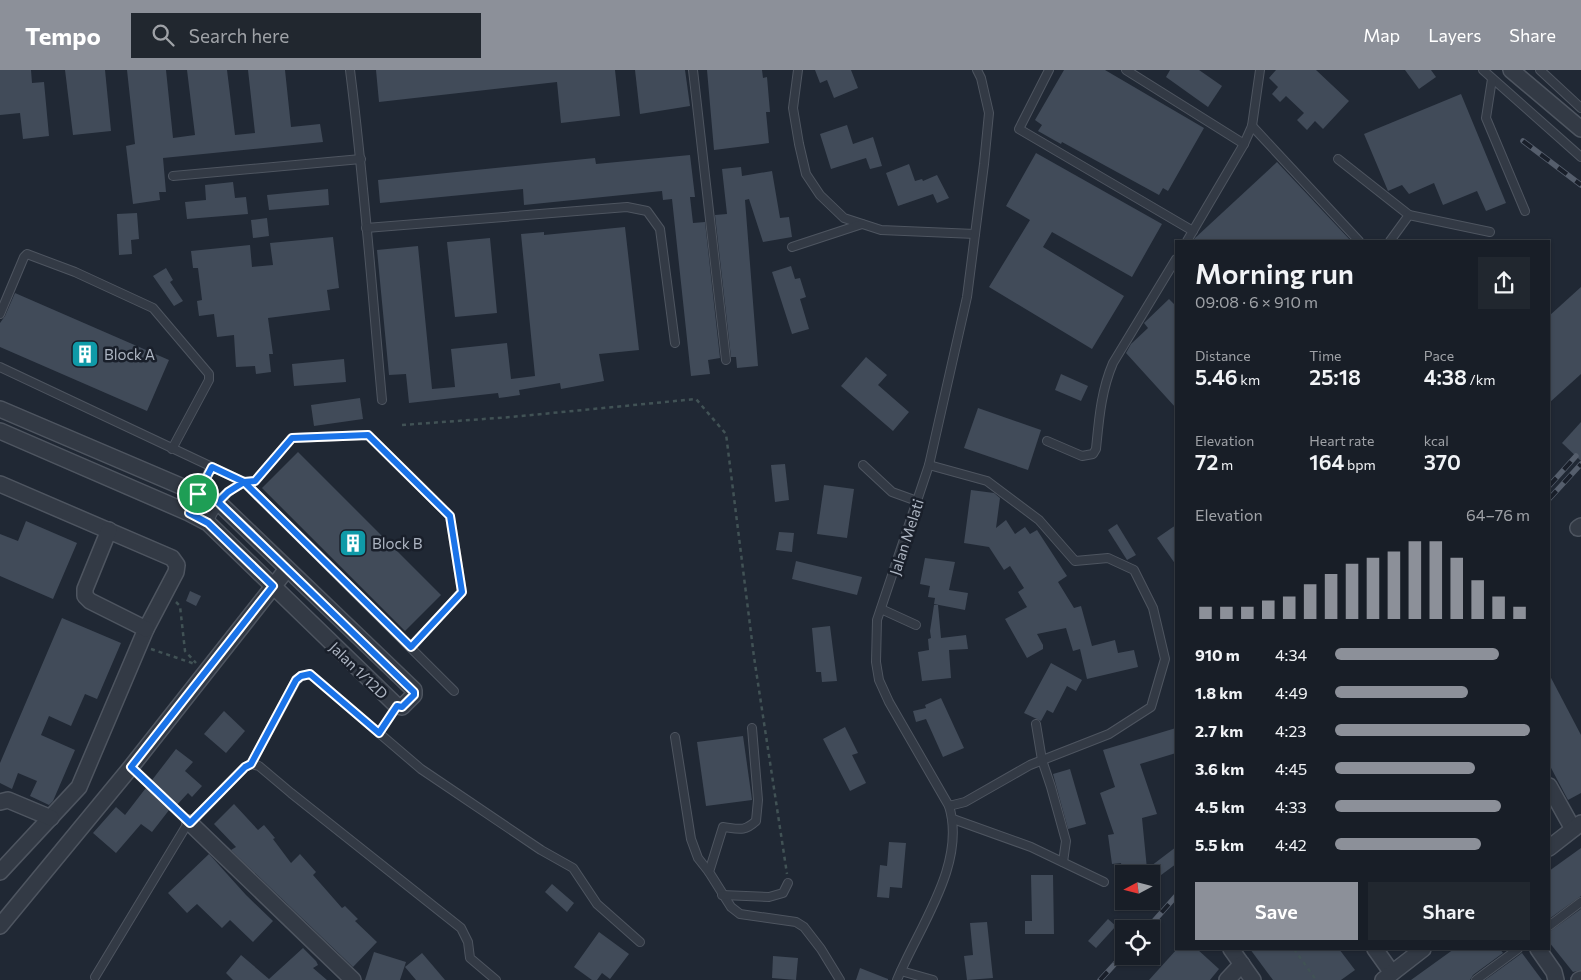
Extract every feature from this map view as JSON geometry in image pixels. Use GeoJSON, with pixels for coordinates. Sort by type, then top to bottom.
{"type":"FeatureCollection","features":[{"type":"Feature","properties":{"kind":"street"},"geometry":{"type":"LineString","coordinates":[[1511,70],[1581,129]]}},
{"type":"Feature","properties":{"kind":"street","name":"Jalan 1/12D"},"geometry":{"type":"LineString","coordinates":[[0,409],[218,502],[414,690],[414,695],[402,707],[397,706],[208,523],[0,431]]}},
{"type":"Feature","properties":{"kind":"street"},"geometry":{"type":"LineString","coordinates":[[0,484],[172,558],[176,565],[176,572],[139,645],[79,787],[0,872]]}},
{"type":"Feature","properties":{"kind":"street"},"geometry":{"type":"LineString","coordinates":[[109,530],[85,589],[86,596],[90,601],[146,630]]}},
{"type":"Feature","properties":{"kind":"street"},"geometry":{"type":"LineString","coordinates":[[0,926],[131,767],[287,569]]}},
{"type":"Feature","properties":{"kind":"street"},"geometry":{"type":"LineString","coordinates":[[1550,787],[1577,826],[1550,847]]}},
{"type":"Feature","properties":{"kind":"street"},"geometry":{"type":"LineString","coordinates":[[0,802],[8,800],[51,818]]}},
{"type":"Feature","properties":{"kind":"street"},"geometry":{"type":"LineString","coordinates":[[190,823],[353,980]]}},
{"type":"Feature","properties":{"kind":"street"},"geometry":{"type":"LineString","coordinates":[[1232,950],[1253,980]]}},
{"type":"Feature","properties":{"kind":"street"},"geometry":{"type":"LineString","coordinates":[[1375,950],[1387,976],[1423,950]]}},
{"type":"Feature","properties":{"kind":"street"},"geometry":{"type":"LineString","coordinates":[[1539,950],[1559,977]]}},
{"type":"Feature","properties":{"kind":"street"},"geometry":{"type":"LineString","coordinates":[[1227,980],[1242,964]]}},
{"type":"Feature","properties":{"kind":"lane"},"geometry":{"type":"LineString","coordinates":[[350,70],[361,160],[382,400]]}},
{"type":"Feature","properties":{"kind":"lane"},"geometry":{"type":"LineString","coordinates":[[693,70],[726,360]]}},
{"type":"Feature","properties":{"kind":"lane"},"geometry":{"type":"LineString","coordinates":[[798,70],[793,108],[806,174],[820,195],[844,218],[881,230],[975,234]]}},
{"type":"Feature","properties":{"kind":"lane","name":"Jalan Melati"},"geometry":{"type":"LineString","coordinates":[[897,980],[940,889],[947,869],[953,819],[949,806],[893,710],[880,680],[876,662],[877,620],[929,465],[966,297],[989,113],[981,78],[977,70]]}},
{"type":"Feature","properties":{"kind":"lane"},"geometry":{"type":"LineString","coordinates":[[1049,70],[1018,129],[1193,231]]}},
{"type":"Feature","properties":{"kind":"lane"},"geometry":{"type":"LineString","coordinates":[[1126,70],[1244,144]]}},
{"type":"Feature","properties":{"kind":"lane"},"geometry":{"type":"LineString","coordinates":[[1188,240],[1244,144],[1252,126],[1260,70]]}},
{"type":"Feature","properties":{"kind":"lane"},"geometry":{"type":"LineString","coordinates":[[1483,70],[1581,157]]}},
{"type":"Feature","properties":{"kind":"lane"},"geometry":{"type":"LineString","coordinates":[[1540,70],[1581,108]]}},
{"type":"Feature","properties":{"kind":"lane"},"geometry":{"type":"LineString","coordinates":[[1492,79],[1486,118],[1525,211]]}},
{"type":"Feature","properties":{"kind":"lane"},"geometry":{"type":"LineString","coordinates":[[1252,126],[1358,240]]}},
{"type":"Feature","properties":{"kind":"lane"},"geometry":{"type":"LineString","coordinates":[[1338,159],[1409,215],[1490,232]]}},
{"type":"Feature","properties":{"kind":"lane"},"geometry":{"type":"LineString","coordinates":[[173,176],[361,160]]}},
{"type":"Feature","properties":{"kind":"lane"},"geometry":{"type":"LineString","coordinates":[[366,228],[628,207],[646,211],[660,229],[675,343]]}},
{"type":"Feature","properties":{"kind":"lane"},"geometry":{"type":"LineString","coordinates":[[1391,240],[1409,215]]}},
{"type":"Feature","properties":{"kind":"lane"},"geometry":{"type":"LineString","coordinates":[[792,247],[862,224]]}},
{"type":"Feature","properties":{"kind":"lane"},"geometry":{"type":"LineString","coordinates":[[0,314],[24,257],[27,254],[74,272],[153,308],[209,374],[209,380],[172,449]]}},
{"type":"Feature","properties":{"kind":"lane"},"geometry":{"type":"LineString","coordinates":[[1047,441],[1082,456],[1093,454],[1096,449],[1101,400],[1112,363],[1175,261]]}},
{"type":"Feature","properties":{"kind":"lane"},"geometry":{"type":"LineString","coordinates":[[0,368],[244,482],[454,691]]}},
{"type":"Feature","properties":{"kind":"lane"},"geometry":{"type":"LineString","coordinates":[[208,523],[218,502],[228,492],[244,482],[255,481],[292,438],[368,435],[450,516],[462,592],[411,647]]}},
{"type":"Feature","properties":{"kind":"lane"},"geometry":{"type":"LineString","coordinates":[[864,465],[892,492],[917,501]]}},
{"type":"Feature","properties":{"kind":"lane"},"geometry":{"type":"LineString","coordinates":[[929,465],[987,481],[1039,520],[1075,561],[1108,558],[1134,570],[1153,608],[1165,659],[1152,707],[1109,734],[1042,760],[1001,780],[964,802],[949,806]]}},
{"type":"Feature","properties":{"kind":"lane"},"geometry":{"type":"LineString","coordinates":[[189,513],[212,467]]}},
{"type":"Feature","properties":{"kind":"lane"},"geometry":{"type":"LineString","coordinates":[[881,609],[916,625]]}},
{"type":"Feature","properties":{"kind":"lane"},"geometry":{"type":"LineString","coordinates":[[95,976],[185,828],[245,767],[251,764],[296,680],[301,676],[310,674],[421,769],[541,850],[574,868],[597,904],[640,942]]}},
{"type":"Feature","properties":{"kind":"lane"},"geometry":{"type":"LineString","coordinates":[[379,733],[397,706]]}},
{"type":"Feature","properties":{"kind":"lane"},"geometry":{"type":"LineString","coordinates":[[1036,724],[1042,760],[1066,841],[1063,862]]}},
{"type":"Feature","properties":{"kind":"lane"},"geometry":{"type":"LineString","coordinates":[[709,872],[723,827],[741,830],[749,827],[756,820],[758,800],[752,728]]}},
{"type":"Feature","properties":{"kind":"lane"},"geometry":{"type":"LineString","coordinates":[[675,737],[691,839],[698,858],[709,872],[722,895],[740,914],[796,922],[804,927],[821,949],[840,980]]}},
{"type":"Feature","properties":{"kind":"lane"},"geometry":{"type":"LineString","coordinates":[[251,764],[258,766],[461,928],[468,942],[470,958],[496,980]]}},
{"type":"Feature","properties":{"kind":"lane"},"geometry":{"type":"LineString","coordinates":[[953,819],[1031,847],[1104,882]]}},
{"type":"Feature","properties":{"kind":"lane"},"geometry":{"type":"LineString","coordinates":[[722,895],[769,897],[784,893],[788,883]]}},
{"type":"Feature","properties":{"kind":"lane"},"geometry":{"type":"LineString","coordinates":[[1550,925],[1581,902]]}},
{"type":"Feature","properties":{"kind":"lane"},"geometry":{"type":"LineString","coordinates":[[1476,980],[1517,950]]}},
{"type":"Feature","properties":{"kind":"lane"},"geometry":{"type":"LineString","coordinates":[[901,971],[933,980]]}},
{"type":"Feature","properties":{"kind":"path"},"geometry":{"type":"LineString","coordinates":[[402,425],[511,417],[696,399],[726,434],[754,657],[788,883]]}},
{"type":"Feature","properties":{"kind":"path"},"geometry":{"type":"LineString","coordinates":[[139,645],[197,664],[186,651],[181,616]]}},
{"type":"Feature","properties":{"kind":"path"},"geometry":{"type":"LineString","coordinates":[[131,767],[190,823]]}},
{"type":"Feature","properties":{"kind":"path"},"geometry":{"type":"LineString","coordinates":[[1295,950],[1316,980]]}},
{"type":"Feature","properties":{"kind":"building"},"geometry":{"type":"Polygon","coordinates":[[[0,70],[31,70],[32,83],[44,82],[49,136],[23,139],[20,113],[0,115],[0,70]]]}},
{"type":"Feature","properties":{"kind":"building"},"geometry":{"type":"Polygon","coordinates":[[[65,70],[105,70],[111,131],[73,135],[65,70]]]}},
{"type":"Feature","properties":{"kind":"building"},"geometry":{"type":"Polygon","coordinates":[[[127,70],[166,70],[173,138],[195,135],[187,70],[227,70],[235,135],[255,133],[248,70],[285,70],[291,127],[320,124],[323,142],[163,158],[166,192],[159,192],[160,200],[133,204],[126,146],[135,144],[127,70]]]}},
{"type":"Feature","properties":{"kind":"building"},"geometry":{"type":"Polygon","coordinates":[[[376,70],[615,70],[620,116],[561,123],[557,82],[379,102],[376,70]]]}},
{"type":"Feature","properties":{"kind":"building"},"geometry":{"type":"Polygon","coordinates":[[[635,70],[685,70],[690,106],[640,114],[635,70]]]}},
{"type":"Feature","properties":{"kind":"building"},"geometry":{"type":"Polygon","coordinates":[[[707,70],[762,70],[763,78],[767,77],[770,112],[766,112],[769,143],[714,150],[707,70]]]}},
{"type":"Feature","properties":{"kind":"building"},"geometry":{"type":"Polygon","coordinates":[[[815,70],[851,70],[858,88],[834,98],[827,80],[820,83],[815,70]]]}},
{"type":"Feature","properties":{"kind":"building"},"geometry":{"type":"Polygon","coordinates":[[[1064,70],[1105,70],[1204,128],[1168,191],[1163,188],[1159,195],[1038,131],[1042,125],[1035,120],[1064,70]]]}},
{"type":"Feature","properties":{"kind":"building"},"geometry":{"type":"Polygon","coordinates":[[[1170,70],[1199,70],[1222,86],[1208,107],[1166,77],[1170,70]]]}},
{"type":"Feature","properties":{"kind":"building"},"geometry":{"type":"Polygon","coordinates":[[[1276,70],[1316,70],[1349,101],[1323,129],[1315,121],[1307,130],[1297,120],[1304,113],[1286,96],[1280,102],[1272,94],[1278,87],[1269,78],[1276,70]]]}},
{"type":"Feature","properties":{"kind":"building"},"geometry":{"type":"Polygon","coordinates":[[[1405,70],[1431,70],[1436,77],[1419,89],[1405,70]]]}},
{"type":"Feature","properties":{"kind":"building"},"geometry":{"type":"Polygon","coordinates":[[[1461,94],[1506,203],[1486,211],[1477,191],[1443,205],[1434,183],[1409,194],[1402,185],[1388,191],[1364,134],[1461,94]]]}},
{"type":"Feature","properties":{"kind":"building"},"geometry":{"type":"Polygon","coordinates":[[[847,125],[853,144],[873,137],[882,166],[870,169],[866,158],[831,169],[820,134],[847,125]]]}},
{"type":"Feature","properties":{"kind":"building"},"geometry":{"type":"Polygon","coordinates":[[[1036,153],[1162,224],[1132,277],[1052,232],[1043,247],[1124,296],[1092,349],[989,287],[1030,220],[1006,206],[1036,153]]]}},
{"type":"Feature","properties":{"kind":"building"},"geometry":{"type":"Polygon","coordinates":[[[690,155],[695,197],[690,197],[693,223],[705,222],[720,358],[708,360],[710,374],[691,376],[672,199],[663,200],[662,191],[524,205],[523,189],[380,203],[378,180],[595,158],[596,164],[690,155]]]}},
{"type":"Feature","properties":{"kind":"building"},"geometry":{"type":"Polygon","coordinates":[[[1277,162],[1350,240],[1194,240],[1277,162]]]}},
{"type":"Feature","properties":{"kind":"building"},"geometry":{"type":"Polygon","coordinates":[[[909,164],[915,181],[922,179],[923,181],[937,175],[949,198],[937,203],[933,194],[898,206],[886,173],[909,164]]]}},
{"type":"Feature","properties":{"kind":"building"},"geometry":{"type":"Polygon","coordinates":[[[741,167],[742,176],[772,171],[780,218],[789,217],[792,237],[763,242],[749,199],[745,200],[758,366],[737,368],[736,357],[731,357],[715,215],[727,214],[722,169],[741,167]]]}},
{"type":"Feature","properties":{"kind":"building"},"geometry":{"type":"Polygon","coordinates":[[[233,182],[235,198],[246,197],[248,214],[187,219],[185,202],[206,200],[205,185],[233,182]]]}},
{"type":"Feature","properties":{"kind":"building"},"geometry":{"type":"Polygon","coordinates":[[[328,189],[329,205],[269,210],[267,195],[328,189]]]}},
{"type":"Feature","properties":{"kind":"building"},"geometry":{"type":"Polygon","coordinates":[[[137,213],[139,239],[131,240],[132,254],[119,255],[117,214],[137,213]]]}},
{"type":"Feature","properties":{"kind":"building"},"geometry":{"type":"Polygon","coordinates":[[[267,218],[269,236],[253,238],[251,220],[267,218]]]}},
{"type":"Feature","properties":{"kind":"building"},"geometry":{"type":"Polygon","coordinates":[[[625,227],[639,350],[599,354],[604,381],[561,389],[560,383],[519,390],[520,395],[499,398],[498,393],[409,403],[406,374],[389,375],[377,250],[418,246],[432,389],[455,387],[451,349],[507,343],[511,379],[535,376],[521,234],[544,232],[544,235],[625,227]]]}},
{"type":"Feature","properties":{"kind":"building"},"geometry":{"type":"Polygon","coordinates":[[[333,237],[339,288],[327,290],[330,310],[268,318],[273,354],[269,354],[271,372],[256,374],[255,366],[236,367],[234,335],[217,337],[214,314],[199,316],[197,301],[202,300],[198,268],[193,268],[191,251],[250,245],[252,267],[273,265],[270,243],[333,237]]]}},
{"type":"Feature","properties":{"kind":"building"},"geometry":{"type":"Polygon","coordinates":[[[490,238],[497,313],[455,317],[447,242],[490,238]]]}},
{"type":"Feature","properties":{"kind":"building"},"geometry":{"type":"Polygon","coordinates":[[[791,266],[795,279],[800,278],[806,297],[800,299],[809,329],[792,334],[772,272],[791,266]]]}},
{"type":"Feature","properties":{"kind":"building"},"geometry":{"type":"Polygon","coordinates":[[[166,268],[173,280],[170,282],[183,301],[174,306],[153,276],[166,268]]]}},
{"type":"Feature","properties":{"kind":"building"},"geometry":{"type":"Polygon","coordinates":[[[1581,287],[1581,374],[1550,402],[1550,315],[1581,287]]]}},
{"type":"Feature","properties":{"kind":"building","name":"Block A"},"geometry":{"type":"Polygon","coordinates":[[[15,293],[169,360],[147,411],[0,347],[0,323],[15,293]]]}},
{"type":"Feature","properties":{"kind":"building"},"geometry":{"type":"Polygon","coordinates":[[[1169,299],[1175,305],[1175,407],[1126,353],[1131,344],[1148,328],[1144,323],[1169,299]]]}},
{"type":"Feature","properties":{"kind":"building"},"geometry":{"type":"Polygon","coordinates":[[[866,357],[887,375],[878,385],[909,412],[893,431],[841,386],[866,357]]]}},
{"type":"Feature","properties":{"kind":"building"},"geometry":{"type":"Polygon","coordinates":[[[344,359],[346,382],[294,386],[292,364],[344,359]]]}},
{"type":"Feature","properties":{"kind":"building"},"geometry":{"type":"Polygon","coordinates":[[[1061,374],[1088,386],[1081,401],[1055,390],[1061,374]]]}},
{"type":"Feature","properties":{"kind":"building"},"geometry":{"type":"Polygon","coordinates":[[[360,398],[363,419],[314,426],[311,405],[360,398]]]}},
{"type":"Feature","properties":{"kind":"building"},"geometry":{"type":"Polygon","coordinates":[[[978,408],[1041,430],[1028,470],[964,448],[978,408]]]}},
{"type":"Feature","properties":{"kind":"building"},"geometry":{"type":"Polygon","coordinates":[[[1581,422],[1581,461],[1562,443],[1581,422]]]}},
{"type":"Feature","properties":{"kind":"building","name":"Block B"},"geometry":{"type":"Polygon","coordinates":[[[298,452],[441,595],[405,631],[262,488],[298,452]]]}},
{"type":"Feature","properties":{"kind":"building"},"geometry":{"type":"Polygon","coordinates":[[[785,464],[789,500],[775,502],[771,465],[785,464]]]}},
{"type":"Feature","properties":{"kind":"building"},"geometry":{"type":"Polygon","coordinates":[[[824,485],[854,489],[847,538],[817,534],[824,485]]]}},
{"type":"Feature","properties":{"kind":"building"},"geometry":{"type":"Polygon","coordinates":[[[971,490],[994,493],[1000,498],[996,528],[1006,520],[1015,534],[1025,527],[1030,534],[1037,530],[1067,576],[1058,582],[1074,608],[1081,606],[1092,646],[1115,640],[1118,653],[1134,650],[1138,667],[1087,679],[1080,649],[1073,651],[1066,628],[1037,634],[1043,649],[1027,658],[1005,619],[1027,607],[1018,592],[1024,588],[1010,566],[1004,570],[989,547],[964,543],[971,490]]]}},
{"type":"Feature","properties":{"kind":"building"},"geometry":{"type":"Polygon","coordinates":[[[26,521],[77,543],[53,599],[0,576],[0,534],[18,541],[26,521]]]}},
{"type":"Feature","properties":{"kind":"building"},"geometry":{"type":"Polygon","coordinates":[[[1117,524],[1136,555],[1127,560],[1108,530],[1117,524]]]}},
{"type":"Feature","properties":{"kind":"building"},"geometry":{"type":"Polygon","coordinates":[[[1175,526],[1175,564],[1157,538],[1175,526]]]}},
{"type":"Feature","properties":{"kind":"building"},"geometry":{"type":"Polygon","coordinates":[[[779,532],[794,533],[792,552],[776,550],[779,532]]]}},
{"type":"Feature","properties":{"kind":"building"},"geometry":{"type":"Polygon","coordinates":[[[925,558],[955,562],[949,590],[968,593],[965,610],[934,604],[935,598],[928,597],[930,586],[920,584],[925,558]]]}},
{"type":"Feature","properties":{"kind":"building"},"geometry":{"type":"Polygon","coordinates":[[[796,561],[862,577],[857,595],[792,579],[796,561]]]}},
{"type":"Feature","properties":{"kind":"building"},"geometry":{"type":"Polygon","coordinates":[[[190,591],[201,596],[196,606],[186,601],[190,591]]]}},
{"type":"Feature","properties":{"kind":"building"},"geometry":{"type":"Polygon","coordinates":[[[934,605],[938,605],[941,638],[966,635],[968,649],[949,650],[951,678],[922,681],[918,652],[929,650],[928,639],[931,638],[930,631],[934,605]]]}},
{"type":"Feature","properties":{"kind":"building"},"geometry":{"type":"Polygon","coordinates":[[[62,618],[121,643],[97,699],[85,694],[71,726],[49,716],[41,735],[75,750],[53,801],[49,805],[30,796],[37,781],[18,773],[12,789],[0,783],[0,763],[62,618]]]}},
{"type":"Feature","properties":{"kind":"building"},"geometry":{"type":"Polygon","coordinates":[[[830,626],[837,681],[822,682],[821,672],[816,672],[812,628],[830,626]]]}},
{"type":"Feature","properties":{"kind":"building"},"geometry":{"type":"Polygon","coordinates":[[[1051,663],[1082,680],[1076,691],[1067,686],[1053,713],[1047,710],[1041,721],[1024,713],[1051,663]]]}},
{"type":"Feature","properties":{"kind":"building"},"geometry":{"type":"Polygon","coordinates":[[[1550,676],[1581,735],[1581,793],[1568,800],[1550,766],[1550,676]]]}},
{"type":"Feature","properties":{"kind":"building"},"geometry":{"type":"Polygon","coordinates":[[[941,698],[964,748],[943,757],[926,719],[916,722],[913,711],[926,708],[925,705],[941,698]]]}},
{"type":"Feature","properties":{"kind":"building"},"geometry":{"type":"Polygon","coordinates":[[[224,711],[245,731],[226,753],[204,734],[224,711]]]}},
{"type":"Feature","properties":{"kind":"building"},"geometry":{"type":"Polygon","coordinates":[[[845,727],[858,753],[852,755],[866,783],[850,791],[823,739],[845,727]]]}},
{"type":"Feature","properties":{"kind":"building"},"geometry":{"type":"Polygon","coordinates":[[[1175,728],[1175,753],[1140,764],[1157,814],[1142,818],[1147,865],[1112,864],[1108,835],[1114,834],[1100,793],[1115,787],[1103,750],[1175,728]]]}},
{"type":"Feature","properties":{"kind":"building"},"geometry":{"type":"Polygon","coordinates":[[[743,736],[752,800],[706,806],[697,742],[743,736]]]}},
{"type":"Feature","properties":{"kind":"building"},"geometry":{"type":"Polygon","coordinates":[[[176,749],[193,762],[185,771],[202,786],[192,797],[188,793],[175,807],[173,805],[152,832],[141,824],[116,853],[93,833],[116,807],[125,815],[176,749]]]}},
{"type":"Feature","properties":{"kind":"building"},"geometry":{"type":"Polygon","coordinates":[[[1070,769],[1086,824],[1068,829],[1053,774],[1070,769]]]}},
{"type":"Feature","properties":{"kind":"building"},"geometry":{"type":"Polygon","coordinates":[[[234,804],[258,830],[264,825],[291,863],[300,854],[316,872],[313,875],[342,908],[345,906],[358,919],[355,921],[377,942],[353,967],[231,850],[236,847],[214,824],[234,804]]]}},
{"type":"Feature","properties":{"kind":"building"},"geometry":{"type":"Polygon","coordinates":[[[889,842],[906,843],[902,888],[890,887],[889,898],[877,897],[880,865],[887,866],[889,842]]]}},
{"type":"Feature","properties":{"kind":"building"},"geometry":{"type":"Polygon","coordinates":[[[1175,848],[1175,865],[1160,876],[1160,865],[1152,865],[1175,848]]]}},
{"type":"Feature","properties":{"kind":"building"},"geometry":{"type":"Polygon","coordinates":[[[1581,848],[1581,896],[1550,918],[1550,870],[1581,848]]]}},
{"type":"Feature","properties":{"kind":"building"},"geometry":{"type":"Polygon","coordinates":[[[209,854],[246,895],[273,921],[253,942],[230,920],[222,928],[197,904],[187,913],[168,893],[209,854]]]}},
{"type":"Feature","properties":{"kind":"building"},"geometry":{"type":"Polygon","coordinates":[[[1031,875],[1053,875],[1054,934],[1025,934],[1025,921],[1032,921],[1031,875]]]}},
{"type":"Feature","properties":{"kind":"building"},"geometry":{"type":"Polygon","coordinates":[[[552,884],[574,903],[567,912],[545,892],[552,884]]]}},
{"type":"Feature","properties":{"kind":"building"},"geometry":{"type":"Polygon","coordinates":[[[1581,909],[1581,970],[1573,972],[1550,943],[1550,931],[1581,909]]]}},
{"type":"Feature","properties":{"kind":"building"},"geometry":{"type":"Polygon","coordinates":[[[1108,919],[1115,925],[1096,948],[1088,941],[1108,919]]]}},
{"type":"Feature","properties":{"kind":"building"},"geometry":{"type":"Polygon","coordinates":[[[987,922],[993,978],[967,980],[964,956],[973,955],[970,923],[987,922]]]}},
{"type":"Feature","properties":{"kind":"building"},"geometry":{"type":"Polygon","coordinates":[[[599,932],[629,954],[610,979],[602,973],[597,980],[592,980],[574,967],[599,932]]]}},
{"type":"Feature","properties":{"kind":"building"},"geometry":{"type":"Polygon","coordinates":[[[303,948],[318,965],[313,968],[327,980],[233,980],[226,973],[241,955],[269,979],[303,948]]]}},
{"type":"Feature","properties":{"kind":"building"},"geometry":{"type":"Polygon","coordinates":[[[1176,950],[1198,950],[1219,969],[1210,980],[1149,980],[1176,950]]]}},
{"type":"Feature","properties":{"kind":"building"},"geometry":{"type":"Polygon","coordinates":[[[1251,950],[1340,950],[1355,970],[1341,980],[1273,980],[1251,950]]]}},
{"type":"Feature","properties":{"kind":"building"},"geometry":{"type":"Polygon","coordinates":[[[1453,950],[1501,950],[1503,953],[1473,975],[1470,980],[1411,980],[1453,950]]]}},
{"type":"Feature","properties":{"kind":"building"},"geometry":{"type":"Polygon","coordinates":[[[374,952],[406,962],[400,980],[365,980],[374,952]]]}},
{"type":"Feature","properties":{"kind":"building"},"geometry":{"type":"Polygon","coordinates":[[[422,953],[445,980],[416,980],[405,967],[422,953]]]}},
{"type":"Feature","properties":{"kind":"building"},"geometry":{"type":"Polygon","coordinates":[[[1522,953],[1542,980],[1485,980],[1514,959],[1522,953]]]}},
{"type":"Feature","properties":{"kind":"building"},"geometry":{"type":"Polygon","coordinates":[[[773,956],[798,958],[796,980],[772,978],[773,956]]]}},
{"type":"Feature","properties":{"kind":"building"},"geometry":{"type":"Polygon","coordinates":[[[860,968],[888,979],[888,980],[856,980],[860,968]]]}},
{"type":"Feature","properties":{"kind":"railway"},"geometry":{"type":"LineString","coordinates":[[1523,141],[1581,185]]}},
{"type":"Feature","properties":{"kind":"railway"},"geometry":{"type":"LineString","coordinates":[[1550,485],[1576,456]]}},
{"type":"Feature","properties":{"kind":"railway"},"geometry":{"type":"LineString","coordinates":[[1550,498],[1581,464]]}},
{"type":"Feature","properties":{"kind":"railway"},"geometry":{"type":"LineString","coordinates":[[1155,920],[1175,897]]}},
{"type":"Feature","properties":{"kind":"railway"},"geometry":{"type":"LineString","coordinates":[[1100,980],[1115,964]]}},
{"type":"Feature","properties":{"kind":"place","name":"Block A"},"geometry":{"type":"Point","coordinates":[85,354]}},
{"type":"Feature","properties":{"kind":"place","name":"Block B"},"geometry":{"type":"Point","coordinates":[353,543]}},
{"type":"Feature","properties":{"kind":"route"},"geometry":{"type":"LineString","coordinates":[[198,494],[189,513],[208,523],[273,586],[131,767],[190,823],[245,767],[251,764],[296,680],[301,676],[310,674],[379,733],[397,706],[402,707],[414,695],[414,690],[218,502],[228,492],[244,482],[411,647],[462,592],[450,516],[368,435],[292,438],[255,481],[244,482],[212,467],[198,494]]}}]}
